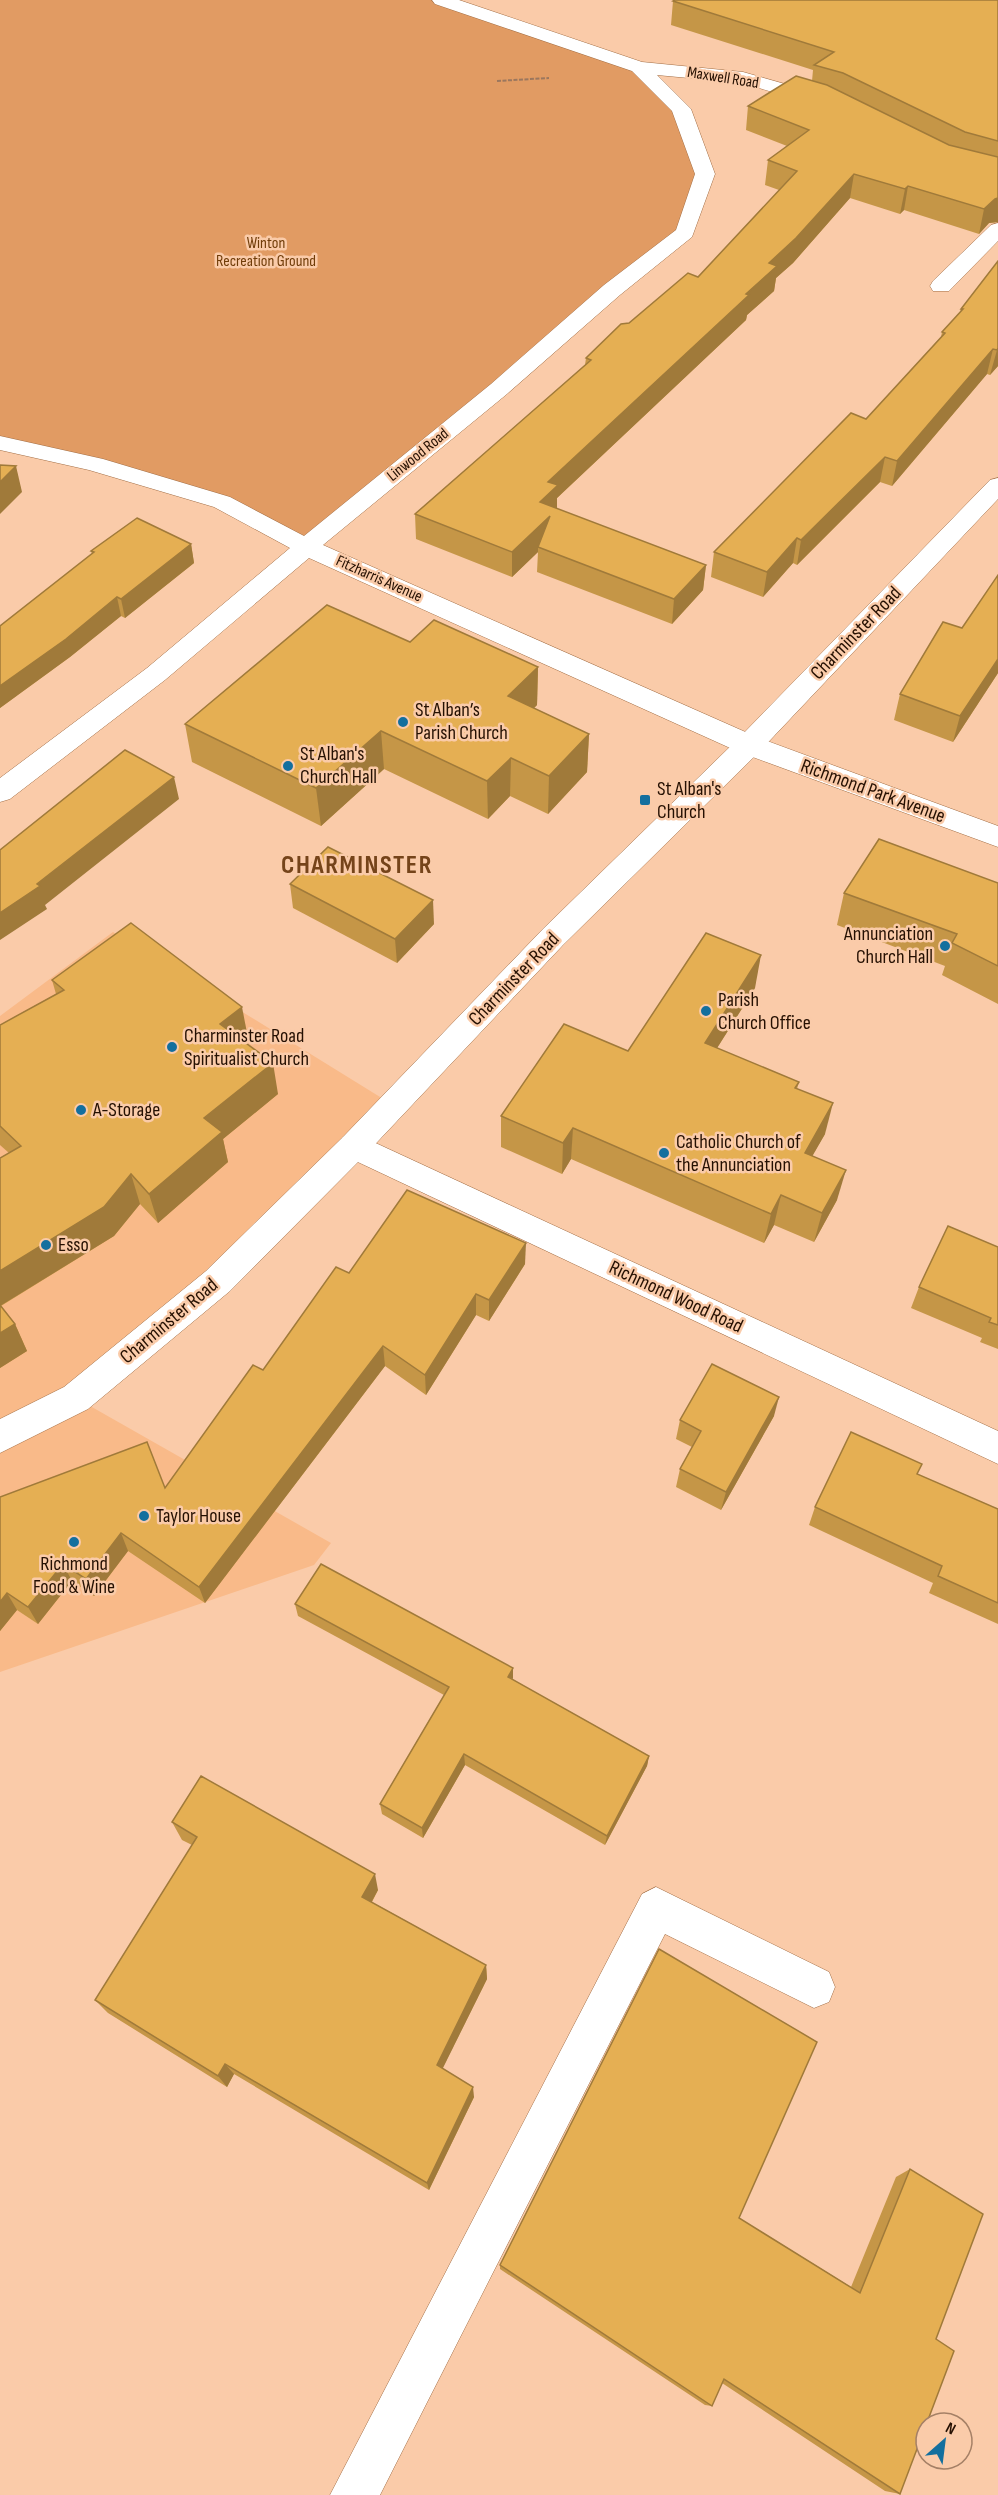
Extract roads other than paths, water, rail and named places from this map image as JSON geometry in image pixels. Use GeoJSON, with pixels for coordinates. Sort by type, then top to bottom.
{"type":"FeatureCollection","features":[{"type":"Feature","properties":{"kind":"street","name":"Maxwell Road"},"geometry":{"type":"LineString","coordinates":[[441,0],[639,67],[743,78],[841,108]]}},
{"type":"Feature","properties":{"kind":"street","name":"Linwood Road"},"geometry":{"type":"LineString","coordinates":[[0,792],[156,674],[306,547],[499,389],[612,290],[685,233],[705,174],[681,110],[639,67]]}},
{"type":"Feature","properties":{"kind":"street"},"geometry":{"type":"LineString","coordinates":[[940,286],[998,229]]}},
{"type":"Feature","properties":{"kind":"street","name":"Fitzharris Avenue"},"geometry":{"type":"LineString","coordinates":[[0,443],[95,464],[222,502],[306,547],[749,745]]}},
{"type":"Feature","properties":{"kind":"street","name":"Charminster Road"},"geometry":{"type":"LineString","coordinates":[[0,1437],[76,1398],[218,1281],[354,1146],[553,938],[749,745],[998,485]]}},
{"type":"Feature","properties":{"kind":"street","name":"Richmond Park Avenue"},"geometry":{"type":"LineString","coordinates":[[749,745],[998,837]]}},
{"type":"Feature","properties":{"kind":"street","name":"Richmond Wood Road"},"geometry":{"type":"LineString","coordinates":[[354,1146],[998,1448]]}},
{"type":"Feature","properties":{"kind":"street"},"geometry":{"type":"LineString","coordinates":[[354,2495],[656,1908],[814,1987]]}},
{"type":"Feature","properties":{"kind":"place","name":"St Alban’s Parish Church"},"geometry":{"type":"Point","coordinates":[403,722]}},
{"type":"Feature","properties":{"kind":"place","name":"St Alban's Church Hall"},"geometry":{"type":"Point","coordinates":[288,766]}},
{"type":"Feature","properties":{"kind":"place","name":"St Alban's Church"},"geometry":{"type":"Point","coordinates":[645,800]}},
{"type":"Feature","properties":{"kind":"place","name":"Annunciation Church Hall"},"geometry":{"type":"Point","coordinates":[945,946]}},
{"type":"Feature","properties":{"kind":"place","name":"Parish Church Office"},"geometry":{"type":"Point","coordinates":[706,1011]}},
{"type":"Feature","properties":{"kind":"place","name":"Charminster Road Spiritualist Church"},"geometry":{"type":"Point","coordinates":[172,1047]}},
{"type":"Feature","properties":{"kind":"place","name":"A-Storage"},"geometry":{"type":"Point","coordinates":[81,1110]}},
{"type":"Feature","properties":{"kind":"place","name":"Catholic Church of the Annunciation"},"geometry":{"type":"Point","coordinates":[664,1153]}},
{"type":"Feature","properties":{"kind":"place","name":"Esso"},"geometry":{"type":"Point","coordinates":[46,1245]}},
{"type":"Feature","properties":{"kind":"place","name":"Taylor House"},"geometry":{"type":"Point","coordinates":[144,1516]}},
{"type":"Feature","properties":{"kind":"place","name":"Richmond Food & Wine"},"geometry":{"type":"Point","coordinates":[74,1542]}},
{"type":"Feature","properties":{"kind":"district","name":"CHARMINSTER"},"geometry":{"type":"Point","coordinates":[357,865]}},
{"type":"Feature","properties":{"kind":"park label","name":"Winton Recreation Ground"},"geometry":{"type":"Point","coordinates":[266,252]}}]}
